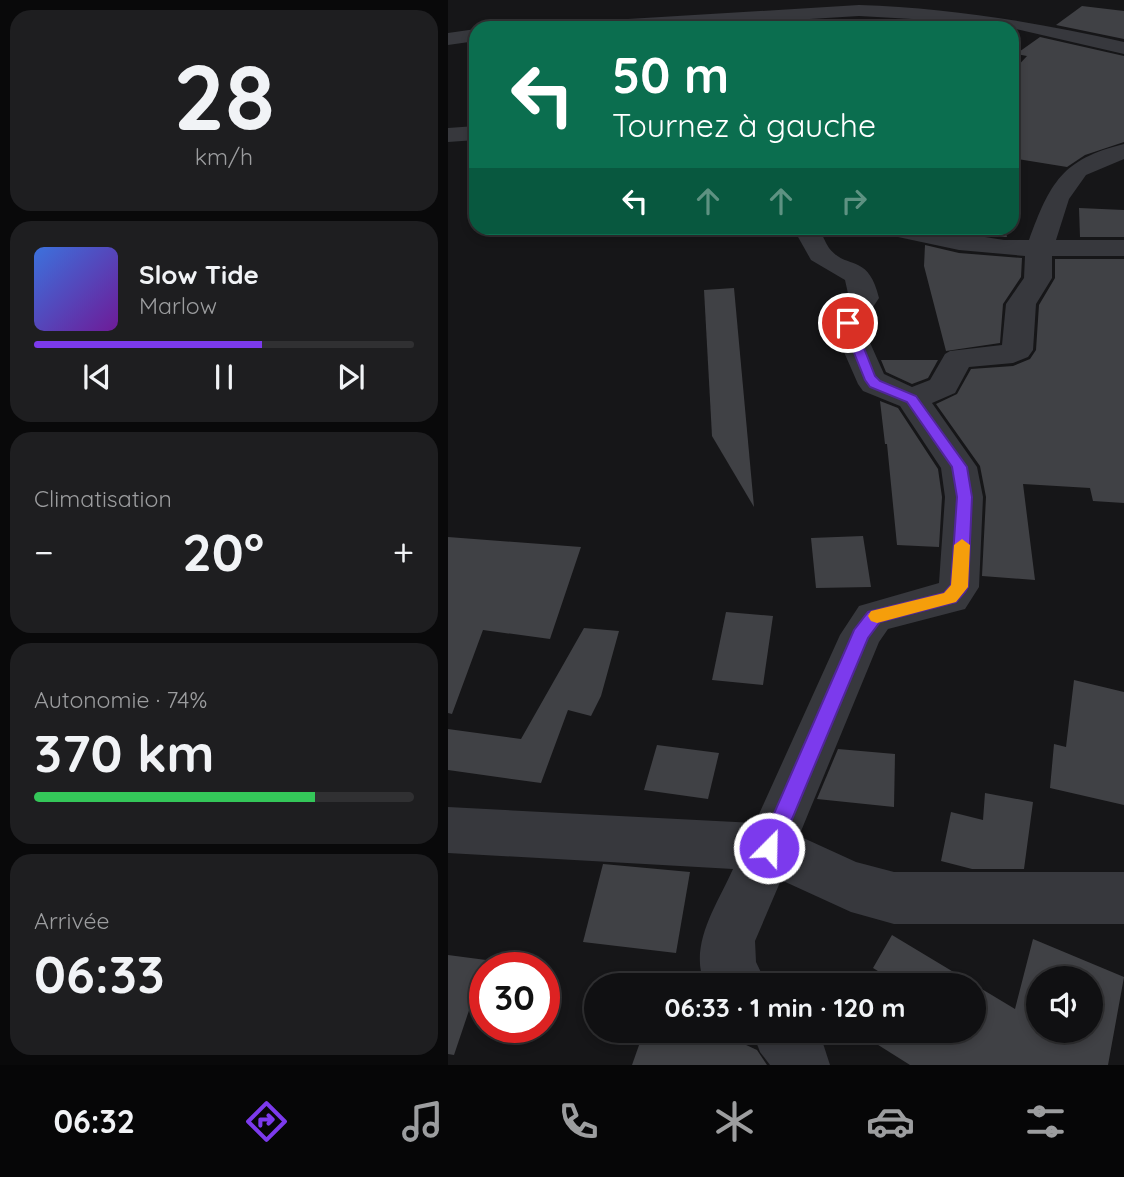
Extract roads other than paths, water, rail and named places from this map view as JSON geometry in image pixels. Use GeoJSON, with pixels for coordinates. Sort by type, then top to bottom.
{"type":"FeatureCollection","features":[{"type":"Feature","properties":{"kind":"street"},"geometry":{"type":"LineString","coordinates":[[774,21],[837,10],[934,7],[1002,21]]}},
{"type":"Feature","properties":{"kind":"street"},"geometry":{"type":"LineString","coordinates":[[1019,24],[1124,48]]}},
{"type":"Feature","properties":{"kind":"street"},"geometry":{"type":"LineString","coordinates":[[1061,33],[1108,24]]}},
{"type":"Feature","properties":{"kind":"street"},"geometry":{"type":"LineString","coordinates":[[448,39],[469,36]]}},
{"type":"Feature","properties":{"kind":"street"},"geometry":{"type":"LineString","coordinates":[[912,399],[943,386],[956,361],[961,358],[1013,355],[1017,350],[1021,304],[1038,278],[1039,250],[1057,198],[1078,170],[1124,151]]}},
{"type":"Feature","properties":{"kind":"street"},"geometry":{"type":"LineString","coordinates":[[728,973],[728,941],[861,635],[874,617],[950,598],[959,587],[964,497],[959,467],[912,399],[875,384],[869,377],[848,327],[864,294],[853,271],[822,256],[810,235]]}},
{"type":"Feature","properties":{"kind":"street"},"geometry":{"type":"LineString","coordinates":[[927,235],[979,246],[1039,250],[1124,248]]}},
{"type":"Feature","properties":{"kind":"street"},"geometry":{"type":"LineString","coordinates":[[448,831],[701,842],[769,848],[851,886],[894,898],[1124,898]]}},
{"type":"Feature","properties":{"kind":"street"},"geometry":{"type":"LineString","coordinates":[[791,1043],[798,1051],[800,1065]]}}]}
